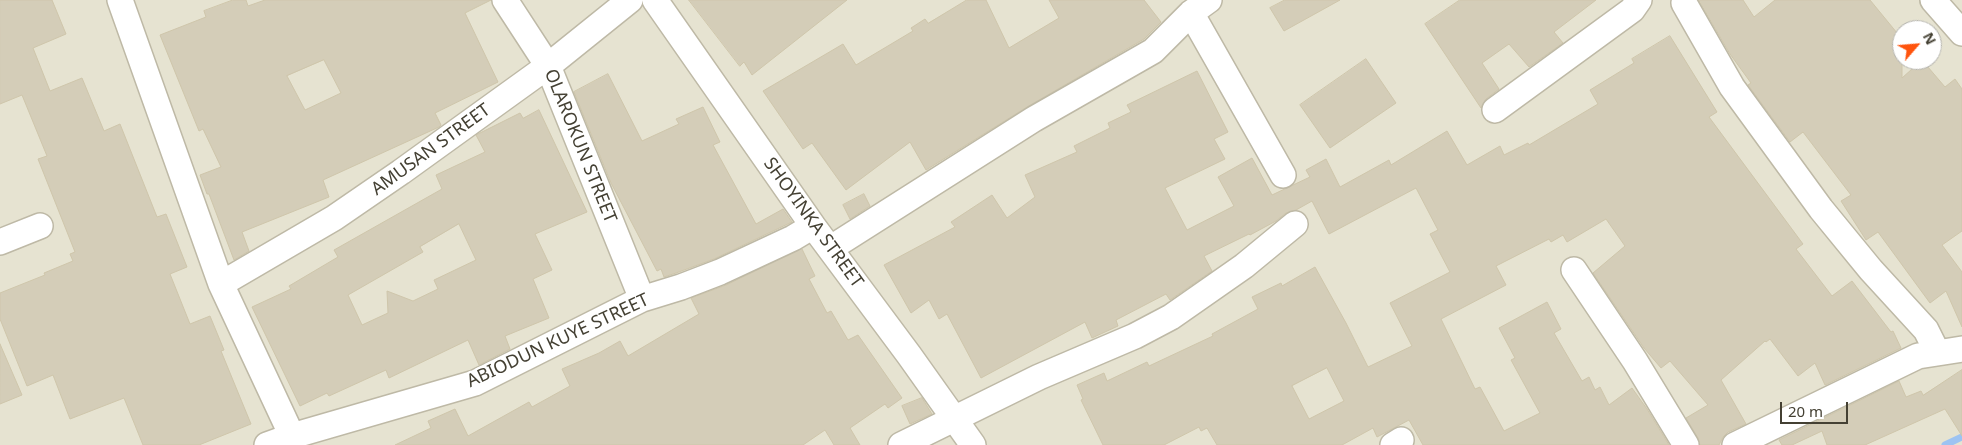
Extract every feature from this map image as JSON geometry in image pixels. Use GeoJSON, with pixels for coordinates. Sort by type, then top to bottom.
{"type":"FeatureCollection","features":[{"type":"Feature","properties":{"kind":"street"},"geometry":{"type":"LineString","coordinates":[[120,0],[221,284],[292,436]]}},
{"type":"Feature","properties":{"kind":"street","name":"OLAROKUN STREET"},"geometry":{"type":"LineString","coordinates":[[505,0],[548,66],[642,299]]}},
{"type":"Feature","properties":{"kind":"street","name":"AMUSAN STREET"},"geometry":{"type":"LineString","coordinates":[[221,284],[334,218],[401,172],[548,66],[630,0]]}},
{"type":"Feature","properties":{"kind":"street","name":"SHOYINKA STREET"},"geometry":{"type":"LineString","coordinates":[[655,0],[813,226],[831,248],[973,445]]}},
{"type":"Feature","properties":{"kind":"street"},"geometry":{"type":"LineString","coordinates":[[1495,110],[1632,10],[1639,0]]}},
{"type":"Feature","properties":{"kind":"street"},"geometry":{"type":"LineString","coordinates":[[1933,0],[1962,33]]}},
{"type":"Feature","properties":{"kind":"street"},"geometry":{"type":"LineString","coordinates":[[1684,3],[1732,87],[1821,209],[1871,270],[1926,330],[1937,352]]}},
{"type":"Feature","properties":{"kind":"street"},"geometry":{"type":"LineString","coordinates":[[831,248],[1034,119],[1153,51],[1200,7],[1283,175]]}},
{"type":"Feature","properties":{"kind":"street"},"geometry":{"type":"LineString","coordinates":[[901,445],[1039,377],[1135,336],[1171,317],[1244,266],[1295,224]]}},
{"type":"Feature","properties":{"kind":"street"},"geometry":{"type":"LineString","coordinates":[[0,242],[40,226]]}},
{"type":"Feature","properties":{"kind":"street","name":"ABIODUN KUYE STREET"},"geometry":{"type":"LineString","coordinates":[[267,445],[475,383],[642,299],[720,272],[793,238],[813,226]]}},
{"type":"Feature","properties":{"kind":"street"},"geometry":{"type":"LineString","coordinates":[[1574,270],[1635,361],[1686,445]]}},
{"type":"Feature","properties":{"kind":"street"},"geometry":{"type":"LineString","coordinates":[[1735,445],[1918,356],[1962,349]]}},
{"type":"Feature","properties":{"kind":"shaded area"},"geometry":{"type":"Polygon","coordinates":[[[0,0],[1962,0],[1962,445],[0,445],[0,0]]]}},
{"type":"Feature","properties":{"kind":"building"},"geometry":{"type":"Polygon","coordinates":[[[0,0],[52,0],[66,34],[33,48],[50,91],[82,78],[104,131],[120,124],[157,217],[166,214],[187,267],[170,274],[190,324],[210,316],[224,350],[221,351],[251,424],[199,445],[143,445],[124,398],[70,419],[53,375],[27,386],[0,319],[0,293],[45,275],[44,273],[73,261],[70,254],[75,252],[38,159],[47,156],[22,95],[0,104],[0,0]]]}},
{"type":"Feature","properties":{"kind":"building"},"geometry":{"type":"Polygon","coordinates":[[[233,0],[246,0],[248,6],[265,0],[491,0],[465,13],[498,82],[435,113],[441,125],[439,127],[323,180],[329,197],[242,232],[249,251],[234,260],[200,175],[221,167],[203,129],[199,131],[160,35],[206,17],[204,11],[233,0]],[[324,60],[287,76],[305,110],[341,93],[324,60]]]}},
{"type":"Feature","properties":{"kind":"building"},"geometry":{"type":"Polygon","coordinates":[[[689,0],[847,0],[752,75],[744,62],[740,66],[689,0]]]}},
{"type":"Feature","properties":{"kind":"building"},"geometry":{"type":"Polygon","coordinates":[[[967,0],[986,0],[1009,48],[1059,18],[1049,0],[1144,0],[1161,22],[1144,39],[1027,107],[926,170],[910,142],[846,190],[812,143],[803,149],[763,91],[843,44],[856,65],[913,31],[911,28],[925,19],[928,23],[967,0]]]}},
{"type":"Feature","properties":{"kind":"building"},"geometry":{"type":"Polygon","coordinates":[[[1285,0],[1340,0],[1284,31],[1270,8],[1285,0]]]}},
{"type":"Feature","properties":{"kind":"building"},"geometry":{"type":"Polygon","coordinates":[[[1460,0],[1596,0],[1554,32],[1563,43],[1529,67],[1509,44],[1482,63],[1499,89],[1486,99],[1481,108],[1425,24],[1460,0]]]}},
{"type":"Feature","properties":{"kind":"building"},"geometry":{"type":"Polygon","coordinates":[[[1699,0],[1743,0],[1754,17],[1775,0],[1870,0],[1892,27],[1892,70],[1902,70],[1902,78],[1911,70],[1931,70],[1945,87],[1955,79],[1962,89],[1962,231],[1942,245],[1962,272],[1962,327],[1946,291],[1930,303],[1878,232],[1866,240],[1841,201],[1851,195],[1803,132],[1790,142],[1748,85],[1751,83],[1730,54],[1699,0]]]}},
{"type":"Feature","properties":{"kind":"building"},"geometry":{"type":"Polygon","coordinates":[[[1670,36],[1717,112],[1709,117],[1803,244],[1796,249],[1832,296],[1852,281],[1891,332],[1893,331],[1901,348],[1825,385],[1815,363],[1798,376],[1770,339],[1765,341],[1721,380],[1746,424],[1728,432],[1719,445],[1700,445],[1686,418],[1708,405],[1670,361],[1661,368],[1644,348],[1593,273],[1625,246],[1606,219],[1567,242],[1563,235],[1551,242],[1549,239],[1496,266],[1506,285],[1441,319],[1475,389],[1480,387],[1504,431],[1540,413],[1511,360],[1515,358],[1499,328],[1547,302],[1561,329],[1554,333],[1582,381],[1589,377],[1595,390],[1600,387],[1609,405],[1632,388],[1669,445],[1423,445],[1409,420],[1377,437],[1373,428],[1342,445],[1217,445],[1207,428],[1201,431],[1199,427],[1164,445],[1103,445],[1081,400],[1083,399],[1077,385],[1104,373],[1107,381],[1147,362],[1149,366],[1213,336],[1212,334],[1258,309],[1252,297],[1281,283],[1282,286],[1315,267],[1368,367],[1412,346],[1390,303],[1450,272],[1430,234],[1438,230],[1416,188],[1329,234],[1312,201],[1286,213],[1276,221],[1250,235],[1204,256],[1212,271],[1170,300],[1166,294],[1116,320],[1118,326],[1092,338],[1085,322],[981,378],[947,314],[939,319],[929,300],[911,313],[884,265],[955,227],[951,222],[992,195],[1007,218],[1035,197],[1025,175],[1077,152],[1074,146],[1110,128],[1108,123],[1131,112],[1127,105],[1197,71],[1228,132],[1214,139],[1225,159],[1165,188],[1187,230],[1234,206],[1218,177],[1252,158],[1272,195],[1310,177],[1306,170],[1326,159],[1340,187],[1389,160],[1391,165],[1447,131],[1467,165],[1500,146],[1504,155],[1528,143],[1529,145],[1598,104],[1590,90],[1634,63],[1632,59],[1670,36]],[[1327,368],[1292,386],[1309,419],[1344,401],[1327,368]]]}},
{"type":"Feature","properties":{"kind":"building"},"geometry":{"type":"Polygon","coordinates":[[[1366,59],[1396,103],[1330,148],[1300,105],[1366,59]]]}},
{"type":"Feature","properties":{"kind":"building"},"geometry":{"type":"Polygon","coordinates":[[[608,74],[642,141],[679,124],[676,119],[703,107],[720,142],[713,145],[756,224],[783,209],[792,222],[714,259],[664,277],[661,269],[657,271],[611,183],[574,92],[608,74]]]}},
{"type":"Feature","properties":{"kind":"building"},"geometry":{"type":"Polygon","coordinates":[[[539,110],[587,212],[535,234],[552,270],[533,279],[549,318],[505,336],[510,349],[479,365],[468,340],[389,378],[386,370],[329,396],[327,393],[300,406],[252,307],[291,289],[289,286],[338,257],[334,250],[442,189],[436,175],[485,152],[476,135],[520,113],[523,118],[539,110]],[[459,224],[420,247],[423,252],[348,295],[362,325],[388,313],[387,291],[413,301],[438,289],[434,280],[476,260],[459,224]]]}},
{"type":"Feature","properties":{"kind":"building"},"geometry":{"type":"Polygon","coordinates":[[[864,194],[870,206],[850,219],[843,205],[864,194]]]}},
{"type":"Feature","properties":{"kind":"building"},"geometry":{"type":"Polygon","coordinates":[[[802,249],[815,276],[809,279],[827,313],[831,311],[848,340],[858,335],[902,398],[888,408],[885,404],[850,428],[860,445],[834,445],[825,430],[803,445],[395,445],[431,428],[428,421],[455,409],[468,436],[529,402],[532,407],[570,386],[562,369],[599,353],[620,341],[628,356],[699,314],[691,298],[726,285],[802,249]]]}},
{"type":"Feature","properties":{"kind":"building"},"geometry":{"type":"Polygon","coordinates":[[[0,344],[22,395],[0,404],[0,344]]]}},
{"type":"Feature","properties":{"kind":"building"},"geometry":{"type":"Polygon","coordinates":[[[1962,370],[1962,436],[1945,409],[1865,445],[1827,445],[1822,431],[1792,445],[1782,445],[1779,440],[1899,381],[1906,397],[1921,391],[1923,395],[1962,370]]]}},
{"type":"Feature","properties":{"kind":"building"},"geometry":{"type":"Polygon","coordinates":[[[922,398],[932,414],[910,424],[902,406],[922,398]]]}},
{"type":"Feature","properties":{"kind":"waterway"},"geometry":{"type":"LineString","coordinates":[[1945,445],[1962,437]]}}]}
